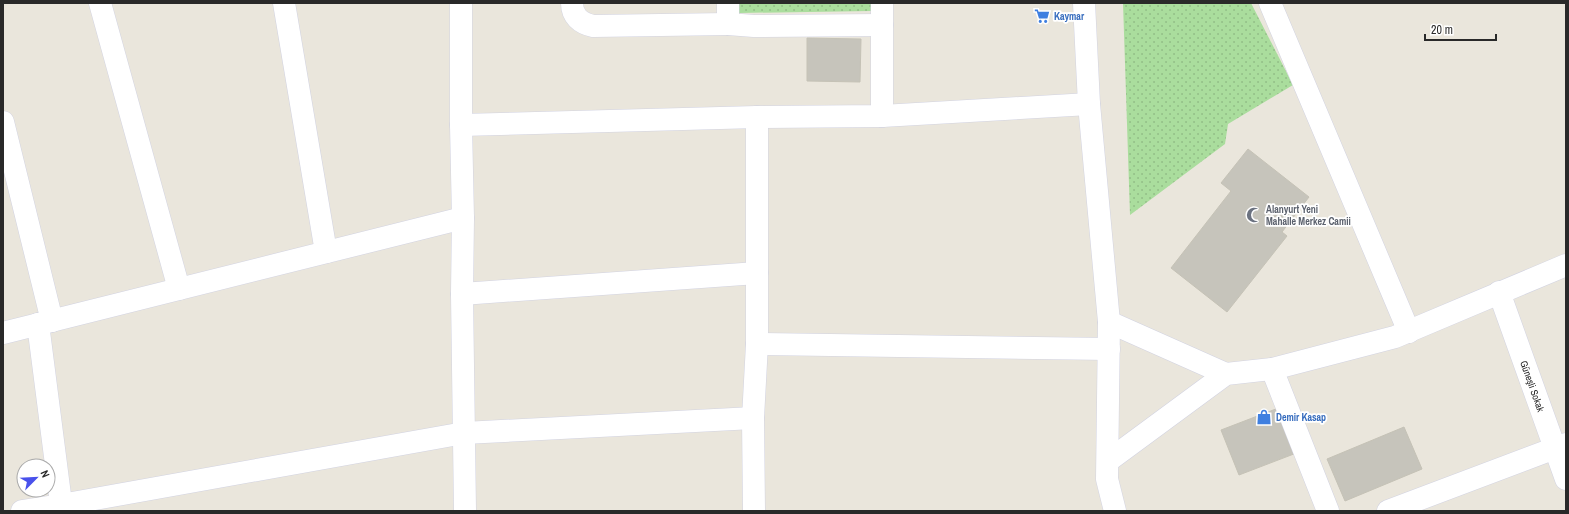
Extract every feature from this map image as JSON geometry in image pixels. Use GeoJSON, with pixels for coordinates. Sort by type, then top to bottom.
{"type":"FeatureCollection","features":[{"type":"Feature","properties":{"kind":"street"},"geometry":{"type":"LineString","coordinates":[[100,3],[178,289]]}},
{"type":"Feature","properties":{"kind":"street"},"geometry":{"type":"LineString","coordinates":[[284,3],[326,252]]}},
{"type":"Feature","properties":{"kind":"street"},"geometry":{"type":"LineString","coordinates":[[461,3],[461,125],[464,218],[462,294],[465,511]]}},
{"type":"Feature","properties":{"kind":"street"},"geometry":{"type":"LineString","coordinates":[[572,3],[574,15],[579,21],[592,26],[728,14],[754,26],[882,24]]}},
{"type":"Feature","properties":{"kind":"street"},"geometry":{"type":"LineString","coordinates":[[882,3],[882,116]]}},
{"type":"Feature","properties":{"kind":"street"},"geometry":{"type":"LineString","coordinates":[[1084,3],[1089,104],[1109,322],[1108,480],[1115,511]]}},
{"type":"Feature","properties":{"kind":"street"},"geometry":{"type":"LineString","coordinates":[[1270,3],[1409,332]]}},
{"type":"Feature","properties":{"kind":"street"},"geometry":{"type":"LineString","coordinates":[[461,125],[757,117],[882,116],[1089,104]]}},
{"type":"Feature","properties":{"kind":"street"},"geometry":{"type":"LineString","coordinates":[[754,511],[753,418],[757,344],[757,117]]}},
{"type":"Feature","properties":{"kind":"street"},"geometry":{"type":"LineString","coordinates":[[3,122],[45,323],[62,508]]}},
{"type":"Feature","properties":{"kind":"street"},"geometry":{"type":"LineString","coordinates":[[3,333],[464,218]]}},
{"type":"Feature","properties":{"kind":"street"},"geometry":{"type":"LineString","coordinates":[[1108,461],[1226,374],[1272,368],[1395,337],[1566,265]]}},
{"type":"Feature","properties":{"kind":"street"},"geometry":{"type":"LineString","coordinates":[[462,294],[757,273]]}},
{"type":"Feature","properties":{"kind":"street","name":"Güneşli Sokak"},"geometry":{"type":"LineString","coordinates":[[1500,292],[1560,447],[1566,479]]}},
{"type":"Feature","properties":{"kind":"street"},"geometry":{"type":"LineString","coordinates":[[1109,322],[1226,374]]}},
{"type":"Feature","properties":{"kind":"street"},"geometry":{"type":"LineString","coordinates":[[757,344],[1108,349]]}},
{"type":"Feature","properties":{"kind":"street"},"geometry":{"type":"LineString","coordinates":[[1272,368],[1328,511]]}},
{"type":"Feature","properties":{"kind":"street"},"geometry":{"type":"LineString","coordinates":[[22,511],[62,508],[464,433],[753,418]]}},
{"type":"Feature","properties":{"kind":"street"},"geometry":{"type":"LineString","coordinates":[[1388,511],[1560,447]]}},
{"type":"Feature","properties":{"kind":"green space"},"geometry":{"type":"Polygon","coordinates":[[[739,3],[871,3],[871,11],[739,13],[739,3]]]}},
{"type":"Feature","properties":{"kind":"green space"},"geometry":{"type":"Polygon","coordinates":[[[1123,3],[1251,3],[1293,85],[1228,124],[1225,144],[1130,215],[1123,3]]]}},
{"type":"Feature","properties":{"kind":"building"},"geometry":{"type":"Polygon","coordinates":[[[807,38],[861,39],[860,82],[807,81],[807,38]]]}},
{"type":"Feature","properties":{"kind":"building","name":"Alanyurt Yeni Mahalle Merkez Camii"},"geometry":{"type":"Polygon","coordinates":[[[1248,149],[1309,197],[1282,232],[1287,236],[1227,312],[1171,268],[1231,191],[1221,183],[1248,149]]]}},
{"type":"Feature","properties":{"kind":"building"},"geometry":{"type":"Polygon","coordinates":[[[1281,407],[1299,452],[1239,475],[1221,430],[1281,407]]]}},
{"type":"Feature","properties":{"kind":"building"},"geometry":{"type":"Polygon","coordinates":[[[1404,427],[1422,469],[1345,501],[1327,459],[1404,427]]]}},
{"type":"Feature","properties":{"kind":"place","name":"Kaymar"},"geometry":{"type":"Point","coordinates":[1042,16]}},
{"type":"Feature","properties":{"kind":"place","name":"Alanyurt Yeni Mahalle Merkez Camii"},"geometry":{"type":"Point","coordinates":[1254,215]}},
{"type":"Feature","properties":{"kind":"place","name":"Demir Kasap"},"geometry":{"type":"Point","coordinates":[1264,417]}}]}
